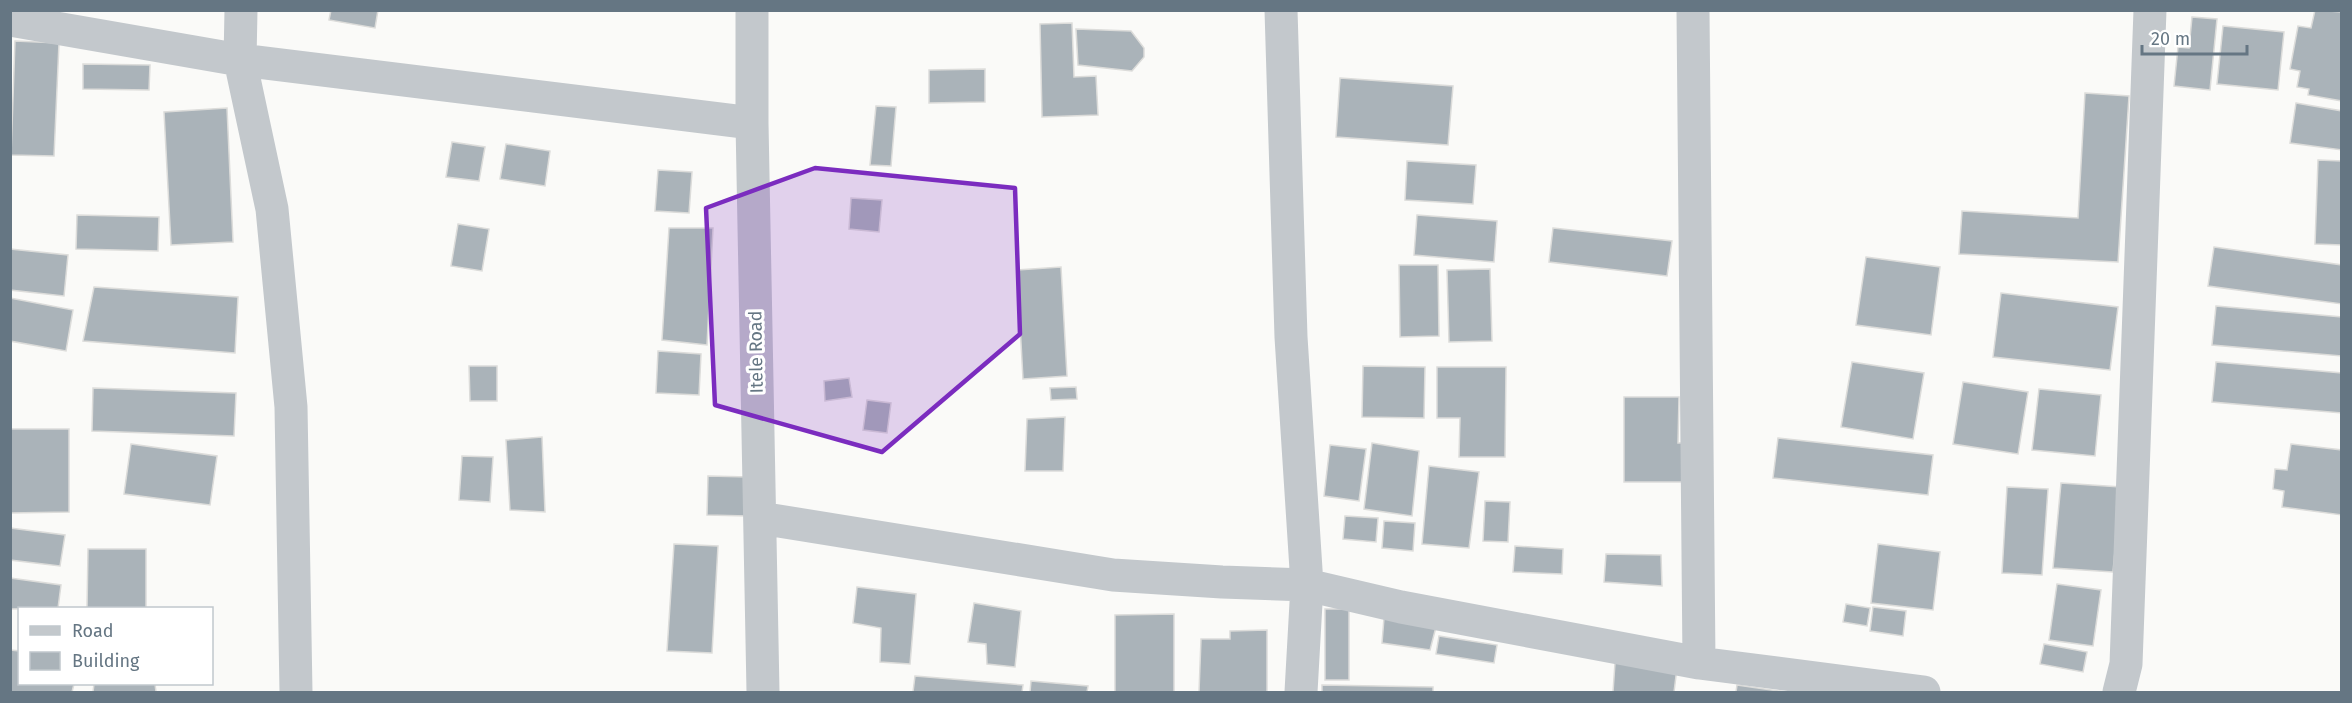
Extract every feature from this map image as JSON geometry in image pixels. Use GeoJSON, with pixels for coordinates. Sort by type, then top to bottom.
{"type":"FeatureCollection","features":[{"type":"Feature","properties":{"kind":"street"},"geometry":{"type":"LineString","coordinates":[[241,10],[240,60],[272,209],[291,407],[296,693]]}},
{"type":"Feature","properties":{"kind":"street","name":"Itele Road"},"geometry":{"type":"LineString","coordinates":[[752,10],[752,123],[763,693]]}},
{"type":"Feature","properties":{"kind":"street"},"geometry":{"type":"LineString","coordinates":[[1281,10],[1291,337],[1308,585],[1301,693]]}},
{"type":"Feature","properties":{"kind":"street"},"geometry":{"type":"LineString","coordinates":[[1693,10],[1700,663]]}},
{"type":"Feature","properties":{"kind":"street"},"geometry":{"type":"LineString","coordinates":[[2119,693],[2126,664],[2150,10]]}},
{"type":"Feature","properties":{"kind":"street"},"geometry":{"type":"LineString","coordinates":[[10,20],[240,60],[752,123]]}},
{"type":"Feature","properties":{"kind":"street"},"geometry":{"type":"LineString","coordinates":[[760,518],[1113,575],[1308,585],[1401,608],[1700,663],[1924,693]]}},
{"type":"Feature","properties":{"kind":"highlighted area"},"geometry":{"type":"Polygon","coordinates":[[[815,168],[1015,188],[1020,334],[882,452],[715,405],[706,208],[815,168]]]}},
{"type":"Feature","properties":{"kind":"building"},"geometry":{"type":"Polygon","coordinates":[[[331,10],[378,10],[375,28],[329,20],[331,10]]]}},
{"type":"Feature","properties":{"kind":"building"},"geometry":{"type":"Polygon","coordinates":[[[2315,10],[2342,12],[2342,101],[2308,95],[2309,89],[2297,87],[2300,71],[2290,69],[2298,26],[2311,28],[2315,10]]]}},
{"type":"Feature","properties":{"kind":"building"},"geometry":{"type":"Polygon","coordinates":[[[2192,17],[2217,19],[2210,90],[2174,86],[2178,47],[2189,48],[2192,17]]]}},
{"type":"Feature","properties":{"kind":"building"},"geometry":{"type":"Polygon","coordinates":[[[1072,23],[1074,77],[1096,76],[1098,115],[1042,117],[1040,24],[1072,23]]]}},
{"type":"Feature","properties":{"kind":"building"},"geometry":{"type":"Polygon","coordinates":[[[2223,26],[2284,32],[2278,90],[2217,84],[2223,26]]]}},
{"type":"Feature","properties":{"kind":"building"},"geometry":{"type":"Polygon","coordinates":[[[1076,29],[1131,31],[1144,48],[1144,57],[1132,71],[1078,65],[1076,29]]]}},
{"type":"Feature","properties":{"kind":"building"},"geometry":{"type":"Polygon","coordinates":[[[15,41],[59,43],[54,156],[11,155],[15,41]]]}},
{"type":"Feature","properties":{"kind":"building"},"geometry":{"type":"Polygon","coordinates":[[[83,64],[150,65],[149,90],[83,89],[83,64]]]}},
{"type":"Feature","properties":{"kind":"building"},"geometry":{"type":"Polygon","coordinates":[[[985,69],[985,102],[929,103],[929,70],[985,69]]]}},
{"type":"Feature","properties":{"kind":"building"},"geometry":{"type":"Polygon","coordinates":[[[1340,78],[1453,86],[1448,145],[1336,137],[1340,78]]]}},
{"type":"Feature","properties":{"kind":"building"},"geometry":{"type":"Polygon","coordinates":[[[2085,93],[2129,96],[2118,262],[1959,254],[1962,211],[2078,218],[2085,93]]]}},
{"type":"Feature","properties":{"kind":"building"},"geometry":{"type":"Polygon","coordinates":[[[2296,103],[2342,111],[2342,150],[2290,143],[2296,103]]]}},
{"type":"Feature","properties":{"kind":"building"},"geometry":{"type":"Polygon","coordinates":[[[876,106],[896,107],[891,166],[870,165],[876,106]]]}},
{"type":"Feature","properties":{"kind":"building"},"geometry":{"type":"Polygon","coordinates":[[[227,108],[233,242],[171,245],[164,112],[227,108]]]}},
{"type":"Feature","properties":{"kind":"building"},"geometry":{"type":"Polygon","coordinates":[[[452,142],[485,147],[479,181],[446,177],[452,142]]]}},
{"type":"Feature","properties":{"kind":"building"},"geometry":{"type":"Polygon","coordinates":[[[506,144],[550,151],[545,186],[500,179],[506,144]]]}},
{"type":"Feature","properties":{"kind":"building"},"geometry":{"type":"Polygon","coordinates":[[[2318,160],[2342,161],[2342,245],[2315,244],[2318,160]]]}},
{"type":"Feature","properties":{"kind":"building"},"geometry":{"type":"Polygon","coordinates":[[[1407,161],[1476,165],[1473,204],[1405,200],[1407,161]]]}},
{"type":"Feature","properties":{"kind":"building"},"geometry":{"type":"Polygon","coordinates":[[[658,170],[692,172],[689,213],[655,211],[658,170]]]}},
{"type":"Feature","properties":{"kind":"building"},"geometry":{"type":"Polygon","coordinates":[[[851,198],[882,200],[879,232],[849,229],[851,198]]]}},
{"type":"Feature","properties":{"kind":"building"},"geometry":{"type":"Polygon","coordinates":[[[77,215],[159,217],[158,251],[76,249],[77,215]]]}},
{"type":"Feature","properties":{"kind":"building"},"geometry":{"type":"Polygon","coordinates":[[[1417,215],[1497,221],[1494,262],[1414,255],[1417,215]]]}},
{"type":"Feature","properties":{"kind":"building"},"geometry":{"type":"Polygon","coordinates":[[[458,224],[489,229],[482,271],[451,266],[458,224]]]}},
{"type":"Feature","properties":{"kind":"building"},"geometry":{"type":"Polygon","coordinates":[[[669,228],[713,228],[707,345],[662,340],[669,228]]]}},
{"type":"Feature","properties":{"kind":"building"},"geometry":{"type":"Polygon","coordinates":[[[1553,228],[1672,241],[1667,276],[1549,262],[1553,228]]]}},
{"type":"Feature","properties":{"kind":"building"},"geometry":{"type":"Polygon","coordinates":[[[2214,247],[2342,265],[2342,304],[2208,286],[2214,247]]]}},
{"type":"Feature","properties":{"kind":"building"},"geometry":{"type":"Polygon","coordinates":[[[10,249],[68,255],[64,296],[10,290],[10,249]]]}},
{"type":"Feature","properties":{"kind":"building"},"geometry":{"type":"Polygon","coordinates":[[[1866,257],[1940,267],[1931,335],[1856,325],[1866,257]]]}},
{"type":"Feature","properties":{"kind":"building"},"geometry":{"type":"Polygon","coordinates":[[[1399,265],[1438,265],[1439,336],[1400,337],[1399,265]]]}},
{"type":"Feature","properties":{"kind":"building"},"geometry":{"type":"Polygon","coordinates":[[[1061,267],[1067,376],[1023,379],[1017,270],[1061,267]]]}},
{"type":"Feature","properties":{"kind":"building"},"geometry":{"type":"Polygon","coordinates":[[[1490,269],[1492,341],[1449,342],[1447,270],[1490,269]]]}},
{"type":"Feature","properties":{"kind":"building"},"geometry":{"type":"Polygon","coordinates":[[[94,287],[238,297],[235,353],[83,341],[94,287]]]}},
{"type":"Feature","properties":{"kind":"building"},"geometry":{"type":"Polygon","coordinates":[[[2001,293],[2118,307],[2110,370],[1993,357],[2001,293]]]}},
{"type":"Feature","properties":{"kind":"building"},"geometry":{"type":"Polygon","coordinates":[[[10,298],[73,310],[66,351],[10,341],[10,298]]]}},
{"type":"Feature","properties":{"kind":"building"},"geometry":{"type":"Polygon","coordinates":[[[2216,306],[2342,317],[2342,356],[2212,345],[2216,306]]]}},
{"type":"Feature","properties":{"kind":"building"},"geometry":{"type":"Polygon","coordinates":[[[658,351],[701,354],[699,395],[656,393],[658,351]]]}},
{"type":"Feature","properties":{"kind":"building"},"geometry":{"type":"Polygon","coordinates":[[[1852,362],[1924,373],[1913,439],[1841,427],[1852,362]]]}},
{"type":"Feature","properties":{"kind":"building"},"geometry":{"type":"Polygon","coordinates":[[[2216,362],[2342,373],[2342,413],[2212,402],[2216,362]]]}},
{"type":"Feature","properties":{"kind":"building"},"geometry":{"type":"Polygon","coordinates":[[[469,366],[497,366],[497,401],[470,401],[469,366]]]}},
{"type":"Feature","properties":{"kind":"building"},"geometry":{"type":"Polygon","coordinates":[[[1363,366],[1425,367],[1424,418],[1362,417],[1363,366]]]}},
{"type":"Feature","properties":{"kind":"building"},"geometry":{"type":"Polygon","coordinates":[[[1437,367],[1506,367],[1505,457],[1459,457],[1460,418],[1437,418],[1437,367]]]}},
{"type":"Feature","properties":{"kind":"building"},"geometry":{"type":"Polygon","coordinates":[[[849,378],[852,397],[825,401],[824,381],[849,378]]]}},
{"type":"Feature","properties":{"kind":"building"},"geometry":{"type":"Polygon","coordinates":[[[1963,382],[2028,392],[2018,454],[1953,444],[1963,382]]]}},
{"type":"Feature","properties":{"kind":"building"},"geometry":{"type":"Polygon","coordinates":[[[1076,387],[1077,399],[1051,400],[1050,388],[1076,387]]]}},
{"type":"Feature","properties":{"kind":"building"},"geometry":{"type":"Polygon","coordinates":[[[93,388],[236,393],[234,436],[92,431],[93,388]]]}},
{"type":"Feature","properties":{"kind":"building"},"geometry":{"type":"Polygon","coordinates":[[[2039,389],[2101,395],[2095,456],[2032,450],[2039,389]]]}},
{"type":"Feature","properties":{"kind":"building"},"geometry":{"type":"Polygon","coordinates":[[[1624,397],[1679,397],[1678,443],[1692,443],[1682,482],[1624,482],[1624,397]]]}},
{"type":"Feature","properties":{"kind":"building"},"geometry":{"type":"Polygon","coordinates":[[[867,400],[891,403],[887,433],[863,430],[867,400]]]}},
{"type":"Feature","properties":{"kind":"building"},"geometry":{"type":"Polygon","coordinates":[[[1065,417],[1063,471],[1025,471],[1027,419],[1065,417]]]}},
{"type":"Feature","properties":{"kind":"building"},"geometry":{"type":"Polygon","coordinates":[[[10,429],[69,429],[69,512],[10,513],[10,429]]]}},
{"type":"Feature","properties":{"kind":"building"},"geometry":{"type":"Polygon","coordinates":[[[542,437],[545,512],[510,510],[506,440],[542,437]]]}},
{"type":"Feature","properties":{"kind":"building"},"geometry":{"type":"Polygon","coordinates":[[[1778,438],[1933,455],[1928,495],[1773,478],[1778,438]]]}},
{"type":"Feature","properties":{"kind":"building"},"geometry":{"type":"Polygon","coordinates":[[[1372,443],[1419,451],[1412,516],[1364,509],[1372,443]]]}},
{"type":"Feature","properties":{"kind":"building"},"geometry":{"type":"Polygon","coordinates":[[[131,444],[217,456],[210,505],[124,494],[131,444]]]}},
{"type":"Feature","properties":{"kind":"building"},"geometry":{"type":"Polygon","coordinates":[[[2291,444],[2342,450],[2342,515],[2282,507],[2284,491],[2273,489],[2275,469],[2287,470],[2291,444]]]}},
{"type":"Feature","properties":{"kind":"building"},"geometry":{"type":"Polygon","coordinates":[[[1330,445],[1366,449],[1359,501],[1324,496],[1330,445]]]}},
{"type":"Feature","properties":{"kind":"building"},"geometry":{"type":"Polygon","coordinates":[[[462,456],[493,457],[490,502],[459,500],[462,456]]]}},
{"type":"Feature","properties":{"kind":"building"},"geometry":{"type":"Polygon","coordinates":[[[1429,466],[1479,472],[1469,548],[1422,544],[1429,466]]]}},
{"type":"Feature","properties":{"kind":"building"},"geometry":{"type":"Polygon","coordinates":[[[708,476],[749,477],[748,516],[707,515],[708,476]]]}},
{"type":"Feature","properties":{"kind":"building"},"geometry":{"type":"Polygon","coordinates":[[[2061,483],[2121,487],[2113,572],[2053,568],[2061,483]]]}},
{"type":"Feature","properties":{"kind":"building"},"geometry":{"type":"Polygon","coordinates":[[[2007,487],[2048,489],[2042,575],[2002,573],[2007,487]]]}},
{"type":"Feature","properties":{"kind":"building"},"geometry":{"type":"Polygon","coordinates":[[[1485,501],[1510,502],[1508,542],[1483,541],[1485,501]]]}},
{"type":"Feature","properties":{"kind":"building"},"geometry":{"type":"Polygon","coordinates":[[[1345,516],[1378,518],[1376,542],[1343,539],[1345,516]]]}},
{"type":"Feature","properties":{"kind":"building"},"geometry":{"type":"Polygon","coordinates":[[[1384,521],[1415,523],[1413,551],[1382,548],[1384,521]]]}},
{"type":"Feature","properties":{"kind":"building"},"geometry":{"type":"Polygon","coordinates":[[[10,528],[65,535],[60,566],[10,560],[10,528]]]}},
{"type":"Feature","properties":{"kind":"building"},"geometry":{"type":"Polygon","coordinates":[[[674,544],[718,546],[712,653],[667,651],[674,544]]]}},
{"type":"Feature","properties":{"kind":"building"},"geometry":{"type":"Polygon","coordinates":[[[1878,544],[1940,552],[1933,610],[1871,603],[1878,544]]]}},
{"type":"Feature","properties":{"kind":"building"},"geometry":{"type":"Polygon","coordinates":[[[1515,546],[1563,549],[1562,574],[1513,572],[1515,546]]]}},
{"type":"Feature","properties":{"kind":"building"},"geometry":{"type":"Polygon","coordinates":[[[88,549],[146,549],[146,607],[87,607],[88,549]]]}},
{"type":"Feature","properties":{"kind":"building"},"geometry":{"type":"Polygon","coordinates":[[[1606,554],[1661,555],[1662,586],[1604,582],[1606,554]]]}},
{"type":"Feature","properties":{"kind":"building"},"geometry":{"type":"Polygon","coordinates":[[[10,578],[61,585],[58,607],[10,609],[10,578]]]}},
{"type":"Feature","properties":{"kind":"building"},"geometry":{"type":"Polygon","coordinates":[[[2057,584],[2101,590],[2093,646],[2049,640],[2057,584]]]}},
{"type":"Feature","properties":{"kind":"building"},"geometry":{"type":"Polygon","coordinates":[[[857,587],[916,594],[910,664],[880,662],[881,628],[853,623],[857,587]]]}},
{"type":"Feature","properties":{"kind":"building"},"geometry":{"type":"Polygon","coordinates":[[[974,603],[1021,611],[1015,667],[987,664],[986,644],[968,642],[974,603]]]}},
{"type":"Feature","properties":{"kind":"building"},"geometry":{"type":"Polygon","coordinates":[[[1846,604],[1870,608],[1867,626],[1843,622],[1846,604]]]}},
{"type":"Feature","properties":{"kind":"building"},"geometry":{"type":"Polygon","coordinates":[[[1873,607],[1906,611],[1903,636],[1870,631],[1873,607]]]}},
{"type":"Feature","properties":{"kind":"building"},"geometry":{"type":"Polygon","coordinates":[[[1325,609],[1349,609],[1349,680],[1325,680],[1325,609]]]}},
{"type":"Feature","properties":{"kind":"building"},"geometry":{"type":"Polygon","coordinates":[[[1174,614],[1174,692],[1115,692],[1115,615],[1174,614]]]}},
{"type":"Feature","properties":{"kind":"building"},"geometry":{"type":"Polygon","coordinates":[[[1384,618],[1436,627],[1430,650],[1382,643],[1384,618]]]}},
{"type":"Feature","properties":{"kind":"building"},"geometry":{"type":"Polygon","coordinates":[[[1267,630],[1267,692],[1199,692],[1201,639],[1230,639],[1230,631],[1267,630]]]}},
{"type":"Feature","properties":{"kind":"building"},"geometry":{"type":"Polygon","coordinates":[[[1439,636],[1497,645],[1494,663],[1436,654],[1439,636]]]}},
{"type":"Feature","properties":{"kind":"building"},"geometry":{"type":"Polygon","coordinates":[[[2044,644],[2087,652],[2083,672],[2040,664],[2044,644]]]}},
{"type":"Feature","properties":{"kind":"building"},"geometry":{"type":"Polygon","coordinates":[[[10,650],[18,651],[18,685],[74,685],[72,692],[10,692],[10,650]]]}},
{"type":"Feature","properties":{"kind":"building"},"geometry":{"type":"Polygon","coordinates":[[[1615,663],[1677,668],[1674,692],[1613,692],[1615,663]]]}},
{"type":"Feature","properties":{"kind":"building"},"geometry":{"type":"Polygon","coordinates":[[[915,676],[1023,685],[1022,692],[913,692],[915,676]]]}},
{"type":"Feature","properties":{"kind":"building"},"geometry":{"type":"Polygon","coordinates":[[[1031,681],[1088,686],[1087,692],[1030,692],[1031,681]]]}},
{"type":"Feature","properties":{"kind":"building"},"geometry":{"type":"Polygon","coordinates":[[[94,685],[155,685],[156,692],[93,692],[94,685]]]}},
{"type":"Feature","properties":{"kind":"building"},"geometry":{"type":"Polygon","coordinates":[[[1322,685],[1433,687],[1433,692],[1322,692],[1322,685]]]}},
{"type":"Feature","properties":{"kind":"building"},"geometry":{"type":"Polygon","coordinates":[[[1737,685],[1786,692],[1736,692],[1737,685]]]}}]}
